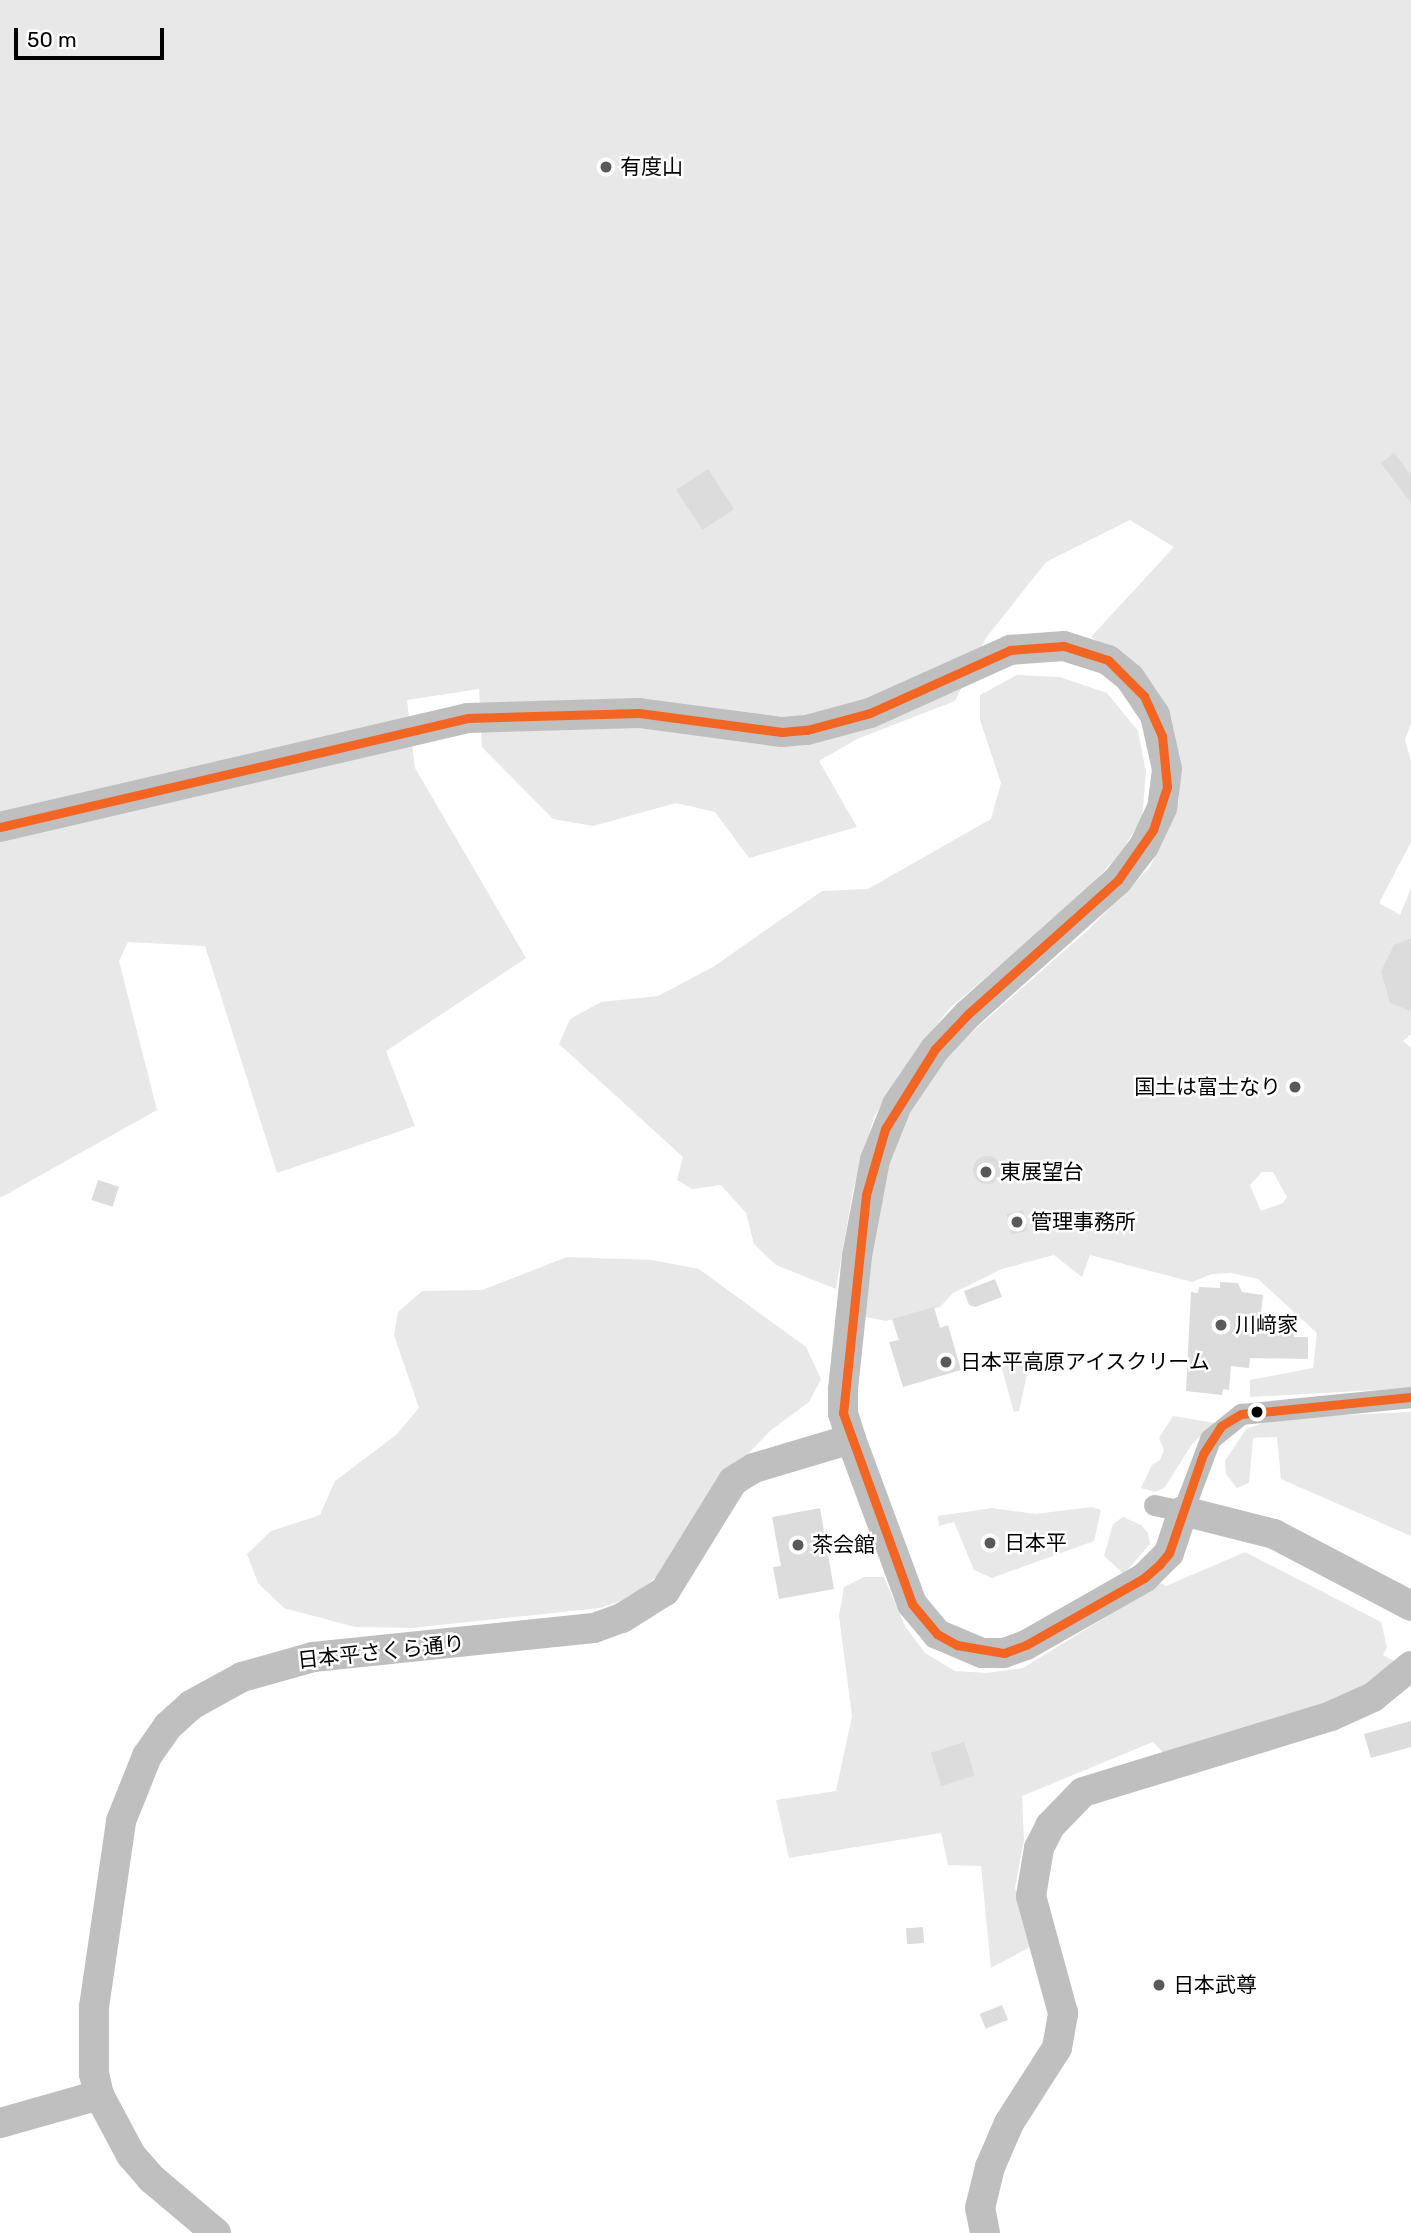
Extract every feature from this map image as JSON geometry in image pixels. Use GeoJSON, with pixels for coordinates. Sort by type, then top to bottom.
{"type":"FeatureCollection","features":[{"type":"Feature","properties":{"kind":"street"},"geometry":{"type":"LineString","coordinates":[[0,828],[468,719],[639,713],[782,732],[807,730],[870,713],[976,662],[1041,646],[1087,652],[1130,678],[1155,715],[1167,769],[1167,788],[1153,830],[1118,880],[968,1014],[916,1075],[885,1129],[866,1195],[857,1256],[843,1389],[843,1413],[917,1613],[937,1634],[982,1653],[1004,1653],[1026,1646],[1144,1578],[1169,1553],[1210,1439],[1241,1414],[1411,1398]]}},
{"type":"Feature","properties":{"kind":"street","name":"日本平さくら通り"},"geometry":{"type":"LineString","coordinates":[[216,2233],[152,2179],[131,2155],[99,2095],[94,2074],[94,2007],[121,1821],[147,1756],[183,1712],[215,1688],[242,1676],[313,1657],[594,1628],[622,1618],[665,1591],[733,1481],[754,1468],[851,1439]]}},
{"type":"Feature","properties":{"kind":"street"},"geometry":{"type":"LineString","coordinates":[[1154,1505],[1274,1535],[1411,1606]]}},
{"type":"Feature","properties":{"kind":"street"},"geometry":{"type":"LineString","coordinates":[[985,2233],[980,2208],[990,2167],[1009,2123],[1057,2048],[1063,2013],[1031,1896],[1039,1848],[1050,1826],[1083,1792],[1331,1716],[1373,1697],[1411,1666]]}},
{"type":"Feature","properties":{"kind":"street"},"geometry":{"type":"LineString","coordinates":[[0,2123],[99,2095]]}},
{"type":"Feature","properties":{"kind":"shaded area"},"geometry":{"type":"Polygon","coordinates":[[[0,0],[1411,0],[1411,724],[1405,740],[1411,761],[1411,842],[1379,903],[1400,915],[1411,888],[1411,1034],[1403,1041],[1411,1048],[1411,1388],[1250,1397],[1250,1380],[1313,1368],[1317,1333],[1258,1279],[1231,1273],[1212,1274],[1192,1282],[1090,1255],[1082,1277],[1054,1255],[1002,1269],[953,1293],[940,1307],[886,1321],[862,1316],[876,1201],[903,1120],[947,1054],[1088,930],[1150,867],[1179,801],[1174,760],[1135,667],[1091,637],[1174,547],[1130,520],[1046,562],[986,638],[955,701],[857,739],[819,761],[857,827],[749,858],[715,812],[676,803],[593,826],[553,819],[482,747],[479,689],[407,700],[415,768],[526,958],[386,1051],[415,1126],[277,1173],[205,946],[128,942],[119,961],[157,1110],[0,1198],[0,0]],[[1262,1172],[1250,1185],[1261,1211],[1283,1203],[1287,1197],[1273,1172],[1262,1172]]]}},
{"type":"Feature","properties":{"kind":"shaded area"},"geometry":{"type":"Polygon","coordinates":[[[1017,675],[1060,677],[1107,693],[1138,731],[1146,772],[1142,819],[1119,855],[1078,899],[950,1008],[912,1056],[874,1117],[853,1190],[836,1289],[776,1265],[754,1244],[746,1213],[721,1185],[692,1189],[677,1180],[683,1157],[559,1044],[570,1019],[601,1002],[658,996],[713,967],[822,891],[868,889],[991,819],[1001,783],[980,720],[980,695],[1017,675]]]}},
{"type":"Feature","properties":{"kind":"shaded area"},"geometry":{"type":"Polygon","coordinates":[[[567,1257],[652,1260],[699,1269],[806,1347],[821,1379],[809,1402],[770,1431],[744,1458],[663,1571],[633,1597],[600,1608],[412,1628],[355,1627],[284,1608],[258,1583],[247,1554],[271,1531],[320,1515],[335,1481],[396,1435],[419,1408],[394,1335],[398,1312],[422,1291],[482,1290],[567,1257]]]}},
{"type":"Feature","properties":{"kind":"shaded area"},"geometry":{"type":"Polygon","coordinates":[[[1032,1351],[1019,1411],[1014,1412],[1001,1366],[1032,1351]]]}},
{"type":"Feature","properties":{"kind":"shaded area"},"geometry":{"type":"Polygon","coordinates":[[[1411,1412],[1411,1536],[1281,1479],[1277,1437],[1253,1438],[1249,1483],[1237,1488],[1226,1474],[1225,1461],[1246,1429],[1276,1418],[1411,1412]]]}},
{"type":"Feature","properties":{"kind":"shaded area"},"geometry":{"type":"Polygon","coordinates":[[[1173,1416],[1215,1423],[1192,1444],[1165,1487],[1155,1492],[1141,1488],[1152,1465],[1160,1460],[1164,1450],[1159,1438],[1173,1416]]]}},
{"type":"Feature","properties":{"kind":"shaded area"},"geometry":{"type":"Polygon","coordinates":[[[1092,1507],[1101,1510],[1094,1541],[992,1578],[974,1570],[954,1522],[939,1526],[938,1516],[992,1508],[1035,1514],[1092,1507]]]}},
{"type":"Feature","properties":{"kind":"shaded area"},"geometry":{"type":"Polygon","coordinates":[[[1123,1517],[1141,1525],[1148,1533],[1150,1544],[1124,1574],[1104,1556],[1113,1524],[1123,1517]]]}},
{"type":"Feature","properties":{"kind":"shaded area"},"geometry":{"type":"Polygon","coordinates":[[[1245,1552],[1381,1622],[1387,1647],[1383,1655],[1398,1663],[1393,1671],[1322,1707],[1164,1754],[1153,1742],[1022,1796],[1024,1840],[1015,1888],[1034,1945],[991,1968],[981,1866],[948,1865],[941,1833],[789,1858],[776,1800],[836,1791],[852,1716],[839,1616],[844,1587],[864,1577],[884,1577],[905,1626],[925,1653],[955,1671],[987,1673],[1023,1668],[1161,1583],[1166,1586],[1245,1552]]]}},
{"type":"Feature","properties":{"kind":"building"},"geometry":{"type":"Polygon","coordinates":[[[1394,453],[1411,475],[1411,503],[1381,463],[1394,453]]]}},
{"type":"Feature","properties":{"kind":"building"},"geometry":{"type":"Polygon","coordinates":[[[708,469],[734,509],[702,530],[676,490],[708,469]]]}},
{"type":"Feature","properties":{"kind":"building"},"geometry":{"type":"Polygon","coordinates":[[[1411,939],[1411,1011],[1390,1003],[1381,971],[1394,945],[1411,939]]]}},
{"type":"Feature","properties":{"kind":"building"},"geometry":{"type":"Polygon","coordinates":[[[987,1156],[997,1160],[1001,1170],[997,1180],[987,1184],[977,1180],[973,1170],[977,1160],[987,1156]]]}},
{"type":"Feature","properties":{"kind":"building"},"geometry":{"type":"Polygon","coordinates":[[[98,1180],[119,1187],[112,1207],[92,1200],[98,1180]]]}},
{"type":"Feature","properties":{"kind":"building","name":"管理事務所"},"geometry":{"type":"Polygon","coordinates":[[[1023,1210],[1028,1230],[1012,1234],[1007,1214],[1023,1210]]]}},
{"type":"Feature","properties":{"kind":"building"},"geometry":{"type":"Polygon","coordinates":[[[995,1279],[1002,1297],[975,1307],[969,1305],[964,1291],[995,1279]]]}},
{"type":"Feature","properties":{"kind":"building"},"geometry":{"type":"Polygon","coordinates":[[[1220,1282],[1238,1283],[1242,1292],[1263,1295],[1261,1313],[1267,1313],[1267,1319],[1295,1321],[1294,1337],[1308,1337],[1308,1359],[1250,1358],[1249,1368],[1231,1366],[1229,1390],[1223,1389],[1222,1395],[1186,1391],[1191,1292],[1198,1293],[1199,1287],[1220,1288],[1220,1282]]]}},
{"type":"Feature","properties":{"kind":"building"},"geometry":{"type":"Polygon","coordinates":[[[934,1307],[940,1328],[948,1325],[961,1370],[903,1387],[889,1342],[899,1340],[892,1319],[934,1307]]]}},
{"type":"Feature","properties":{"kind":"building","name":"茶会館"},"geometry":{"type":"Polygon","coordinates":[[[820,1508],[834,1589],[779,1599],[773,1567],[781,1566],[772,1517],[820,1508]]]}},
{"type":"Feature","properties":{"kind":"building"},"geometry":{"type":"Polygon","coordinates":[[[1411,1721],[1411,1747],[1371,1758],[1364,1734],[1411,1721]]]}},
{"type":"Feature","properties":{"kind":"building"},"geometry":{"type":"Polygon","coordinates":[[[964,1742],[975,1775],[942,1786],[931,1753],[964,1742]]]}},
{"type":"Feature","properties":{"kind":"building"},"geometry":{"type":"Polygon","coordinates":[[[923,1927],[924,1943],[907,1944],[906,1928],[923,1927]]]}},
{"type":"Feature","properties":{"kind":"building"},"geometry":{"type":"Polygon","coordinates":[[[1002,2005],[1008,2020],[986,2029],[980,2014],[1002,2005]]]}},
{"type":"Feature","properties":{"kind":"transit line"},"geometry":{"type":"LineString","coordinates":[[0,827],[468,718],[639,713],[782,732],[807,730],[870,713],[1010,650],[1064,646],[1108,660],[1144,696],[1162,736],[1167,787],[1153,830],[1118,880],[968,1014],[935,1049],[885,1129],[866,1195],[843,1413],[912,1604],[937,1634],[957,1645],[1004,1653],[1026,1645],[1144,1578],[1159,1565],[1169,1553],[1203,1454],[1221,1426],[1241,1414],[1411,1397]]}},
{"type":"Feature","properties":{"kind":"place","name":"有度山"},"geometry":{"type":"Point","coordinates":[606,167]}},
{"type":"Feature","properties":{"kind":"place","name":"国土は富士なり"},"geometry":{"type":"Point","coordinates":[1295,1087]}},
{"type":"Feature","properties":{"kind":"place","name":"東展望台"},"geometry":{"type":"Point","coordinates":[986,1172]}},
{"type":"Feature","properties":{"kind":"place","name":"管理事務所"},"geometry":{"type":"Point","coordinates":[1017,1222]}},
{"type":"Feature","properties":{"kind":"place","name":"川﨑家"},"geometry":{"type":"Point","coordinates":[1221,1325]}},
{"type":"Feature","properties":{"kind":"place","name":"日本平高原アイスクリーム"},"geometry":{"type":"Point","coordinates":[946,1362]}},
{"type":"Feature","properties":{"kind":"place","name":"日本平"},"geometry":{"type":"Point","coordinates":[990,1543]}},
{"type":"Feature","properties":{"kind":"place","name":"茶会館"},"geometry":{"type":"Point","coordinates":[798,1545]}},
{"type":"Feature","properties":{"kind":"place","name":"日本武尊"},"geometry":{"type":"Point","coordinates":[1159,1985]}}]}
